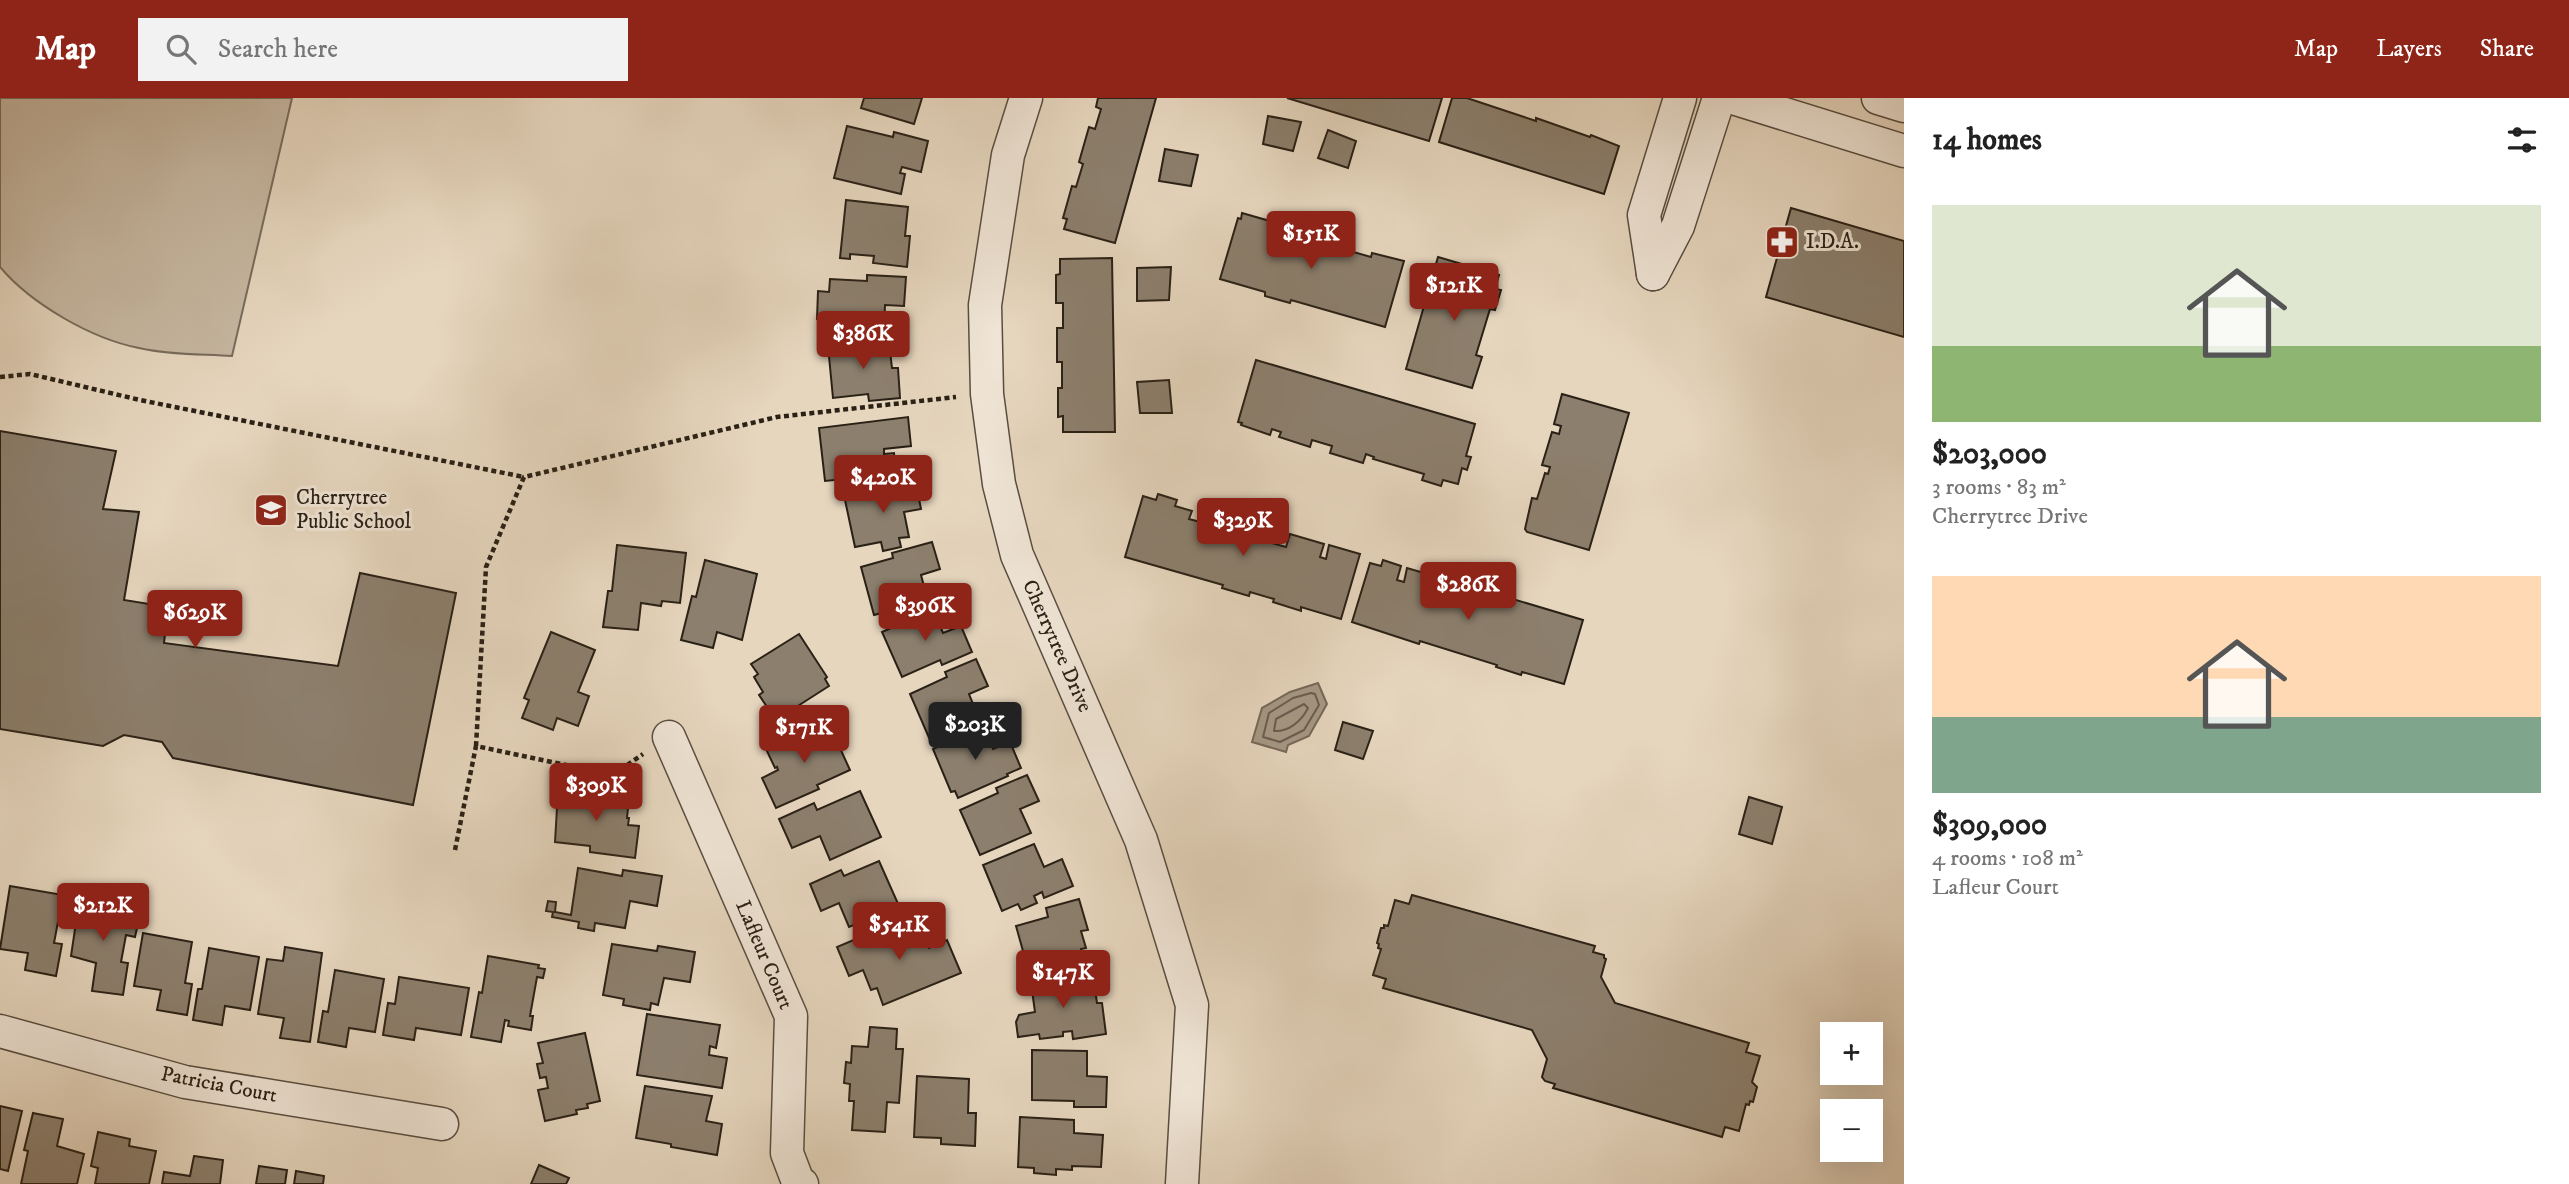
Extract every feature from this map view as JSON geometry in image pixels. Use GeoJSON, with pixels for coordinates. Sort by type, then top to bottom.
{"type":"FeatureCollection","features":[{"type":"Feature","properties":{"kind":"street","name":"Cherrytree Drive"},"geometry":{"type":"LineString","coordinates":[[1026,98],[1008,155],[985,305],[987,394],[999,484],[1017,555],[1141,840],[1192,1005],[1197,1051],[1182,1184]]}},
{"type":"Feature","properties":{"kind":"street"},"geometry":{"type":"LineString","coordinates":[[1680,98],[1644,215],[1653,274],[1678,226],[1719,98]]}},
{"type":"Feature","properties":{"kind":"street"},"geometry":{"type":"LineString","coordinates":[[1733,98],[1904,151]]}},
{"type":"Feature","properties":{"kind":"street"},"geometry":{"type":"LineString","coordinates":[[1878,98],[1904,106]]}},
{"type":"Feature","properties":{"kind":"street","name":"Lafleur Court"},"geometry":{"type":"LineString","coordinates":[[669,737],[791,1016],[786,1153],[798,1182],[802,1184]]}},
{"type":"Feature","properties":{"kind":"street","name":"Patricia Court"},"geometry":{"type":"LineString","coordinates":[[0,1031],[185,1082],[442,1124]]}},
{"type":"Feature","properties":{"kind":"path"},"geometry":{"type":"LineString","coordinates":[[0,377],[30,374],[140,400],[524,477],[777,417],[987,394]]}},
{"type":"Feature","properties":{"kind":"path"},"geometry":{"type":"LineString","coordinates":[[455,850],[476,746],[486,567],[524,477]]}},
{"type":"Feature","properties":{"kind":"path"},"geometry":{"type":"LineString","coordinates":[[476,746],[613,775],[669,737]]}},
{"type":"Feature","properties":{"kind":"shaded area"},"geometry":{"type":"Polygon","coordinates":[[[0,98],[292,98],[232,356],[150,350],[102,337],[45,307],[0,267],[0,98]]]}},
{"type":"Feature","properties":{"kind":"water"},"geometry":{"type":"Polygon","coordinates":[[[1318,683],[1327,704],[1309,736],[1288,745],[1286,752],[1252,742],[1262,708],[1290,692],[1318,683]]]}},
{"type":"Feature","properties":{"kind":"building"},"geometry":{"type":"Polygon","coordinates":[[[864,98],[922,98],[914,124],[861,108],[864,98]]]}},
{"type":"Feature","properties":{"kind":"building"},"geometry":{"type":"Polygon","coordinates":[[[1098,98],[1156,98],[1115,243],[1064,229],[1067,219],[1063,218],[1072,186],[1076,187],[1083,164],[1079,162],[1089,127],[1095,129],[1101,109],[1096,107],[1098,98]]]}},
{"type":"Feature","properties":{"kind":"building"},"geometry":{"type":"Polygon","coordinates":[[[1287,98],[1442,98],[1429,141],[1287,98]]]}},
{"type":"Feature","properties":{"kind":"building"},"geometry":{"type":"Polygon","coordinates":[[[1452,98],[1467,98],[1619,146],[1604,194],[1439,142],[1452,98]]]}},
{"type":"Feature","properties":{"kind":"building"},"geometry":{"type":"Polygon","coordinates":[[[1268,116],[1301,122],[1293,151],[1263,144],[1268,116]]]}},
{"type":"Feature","properties":{"kind":"building"},"geometry":{"type":"Polygon","coordinates":[[[847,126],[893,137],[894,132],[928,141],[921,172],[902,167],[900,173],[905,174],[901,194],[834,178],[847,126]]]}},
{"type":"Feature","properties":{"kind":"building"},"geometry":{"type":"Polygon","coordinates":[[[1328,130],[1356,141],[1348,168],[1318,158],[1328,130]]]}},
{"type":"Feature","properties":{"kind":"building"},"geometry":{"type":"Polygon","coordinates":[[[1165,149],[1198,155],[1191,186],[1159,181],[1165,149]]]}},
{"type":"Feature","properties":{"kind":"building"},"geometry":{"type":"Polygon","coordinates":[[[846,200],[908,207],[905,236],[910,236],[907,267],[873,263],[874,256],[850,254],[850,259],[840,258],[846,200]]]}},
{"type":"Feature","properties":{"kind":"building"},"geometry":{"type":"Polygon","coordinates":[[[1791,208],[1904,241],[1904,337],[1766,297],[1791,208]]]}},
{"type":"Feature","properties":{"kind":"building"},"geometry":{"type":"Polygon","coordinates":[[[1242,213],[1315,234],[1312,242],[1322,245],[1371,257],[1372,253],[1404,261],[1385,327],[1291,300],[1290,303],[1265,296],[1265,292],[1220,279],[1238,218],[1241,219],[1242,213]]]}},
{"type":"Feature","properties":{"kind":"building"},"geometry":{"type":"Polygon","coordinates":[[[1438,257],[1499,275],[1495,289],[1501,290],[1495,310],[1490,309],[1476,355],[1482,357],[1472,388],[1406,369],[1438,257]]]}},
{"type":"Feature","properties":{"kind":"building"},"geometry":{"type":"Polygon","coordinates":[[[1112,258],[1115,432],[1063,432],[1063,416],[1058,417],[1058,388],[1062,388],[1062,362],[1057,362],[1057,328],[1063,328],[1063,303],[1056,303],[1056,275],[1060,274],[1060,259],[1112,258]]]}},
{"type":"Feature","properties":{"kind":"building"},"geometry":{"type":"Polygon","coordinates":[[[1171,267],[1169,300],[1137,301],[1137,268],[1171,267]]]}},
{"type":"Feature","properties":{"kind":"building"},"geometry":{"type":"Polygon","coordinates":[[[867,275],[906,277],[904,306],[885,305],[884,331],[828,329],[828,320],[817,319],[818,291],[829,292],[830,279],[867,281],[867,275]]]}},
{"type":"Feature","properties":{"kind":"building"},"geometry":{"type":"Polygon","coordinates":[[[884,340],[885,352],[890,351],[892,368],[898,368],[900,398],[869,401],[868,394],[833,398],[828,346],[884,340]]]}},
{"type":"Feature","properties":{"kind":"building"},"geometry":{"type":"Polygon","coordinates":[[[1256,360],[1475,424],[1466,456],[1471,457],[1467,470],[1462,468],[1458,484],[1443,480],[1441,486],[1422,480],[1424,474],[1373,459],[1374,457],[1366,454],[1363,463],[1330,453],[1332,446],[1312,440],[1310,447],[1279,437],[1281,432],[1272,429],[1270,435],[1241,425],[1242,423],[1238,422],[1256,360]]]}},
{"type":"Feature","properties":{"kind":"building"},"geometry":{"type":"Polygon","coordinates":[[[1169,380],[1172,413],[1140,413],[1137,382],[1169,380]]]}},
{"type":"Feature","properties":{"kind":"building"},"geometry":{"type":"Polygon","coordinates":[[[1562,394],[1629,413],[1589,550],[1527,532],[1525,529],[1532,498],[1537,499],[1545,473],[1548,474],[1550,467],[1542,465],[1552,432],[1559,434],[1561,426],[1554,424],[1562,394]]]}},
{"type":"Feature","properties":{"kind":"building"},"geometry":{"type":"Polygon","coordinates":[[[908,417],[911,446],[884,449],[884,454],[894,453],[896,474],[825,481],[819,428],[908,417]]]}},
{"type":"Feature","properties":{"kind":"building"},"geometry":{"type":"Polygon","coordinates":[[[0,431],[116,451],[103,509],[139,512],[124,600],[168,607],[164,643],[338,666],[360,573],[456,593],[413,805],[173,758],[162,742],[124,735],[103,746],[0,729],[0,431]]]}},
{"type":"Feature","properties":{"kind":"building"},"geometry":{"type":"Polygon","coordinates":[[[915,479],[921,509],[904,512],[909,537],[899,538],[901,547],[883,551],[881,542],[855,547],[845,500],[882,493],[881,486],[915,479]]]}},
{"type":"Feature","properties":{"kind":"building"},"geometry":{"type":"Polygon","coordinates":[[[1158,494],[1177,500],[1175,506],[1192,511],[1189,519],[1208,524],[1212,511],[1232,517],[1228,531],[1234,533],[1238,519],[1271,529],[1268,542],[1286,547],[1290,534],[1324,544],[1320,557],[1326,559],[1329,545],[1360,554],[1341,619],[1301,607],[1301,611],[1273,602],[1274,599],[1250,592],[1249,596],[1222,588],[1223,585],[1125,557],[1143,496],[1156,500],[1158,494]]]}},
{"type":"Feature","properties":{"kind":"building"},"geometry":{"type":"Polygon","coordinates":[[[932,542],[940,569],[921,575],[928,601],[874,615],[861,567],[893,558],[892,553],[932,542]]]}},
{"type":"Feature","properties":{"kind":"building"},"geometry":{"type":"Polygon","coordinates":[[[617,545],[686,553],[680,603],[662,601],[661,606],[641,603],[638,630],[603,627],[608,591],[612,591],[617,545]]]}},
{"type":"Feature","properties":{"kind":"building"},"geometry":{"type":"Polygon","coordinates":[[[705,560],[757,574],[742,640],[717,632],[713,648],[681,640],[692,596],[696,597],[705,560]]]}},
{"type":"Feature","properties":{"kind":"building"},"geometry":{"type":"Polygon","coordinates":[[[1383,560],[1401,566],[1397,580],[1404,582],[1407,568],[1441,578],[1437,592],[1444,593],[1449,580],[1583,620],[1564,684],[1522,672],[1521,675],[1496,667],[1497,665],[1352,622],[1370,563],[1381,566],[1383,560]]]}},
{"type":"Feature","properties":{"kind":"building"},"geometry":{"type":"Polygon","coordinates":[[[933,609],[943,633],[961,626],[972,652],[942,665],[940,660],[902,677],[882,632],[933,609]]]}},
{"type":"Feature","properties":{"kind":"building"},"geometry":{"type":"Polygon","coordinates":[[[551,632],[595,650],[578,692],[589,696],[578,726],[557,718],[553,730],[522,718],[529,700],[524,698],[551,632]]]}},
{"type":"Feature","properties":{"kind":"building"},"geometry":{"type":"Polygon","coordinates":[[[799,634],[827,677],[825,679],[829,686],[776,720],[759,695],[763,692],[754,677],[758,674],[751,664],[799,634]]]}},
{"type":"Feature","properties":{"kind":"building"},"geometry":{"type":"Polygon","coordinates":[[[976,659],[988,686],[969,694],[979,719],[930,740],[910,694],[947,677],[945,672],[976,659]]]}},
{"type":"Feature","properties":{"kind":"building"},"geometry":{"type":"Polygon","coordinates":[[[828,722],[850,770],[817,785],[819,789],[776,808],[762,778],[778,770],[766,749],[828,722]]]}},
{"type":"Feature","properties":{"kind":"building"},"geometry":{"type":"Polygon","coordinates":[[[1343,722],[1373,731],[1363,759],[1335,750],[1343,722]]]}},
{"type":"Feature","properties":{"kind":"building"},"geometry":{"type":"Polygon","coordinates":[[[984,727],[993,749],[1010,742],[1021,768],[958,798],[955,791],[951,792],[933,749],[984,727]]]}},
{"type":"Feature","properties":{"kind":"building"},"geometry":{"type":"Polygon","coordinates":[[[1027,775],[1039,801],[1020,809],[1031,833],[980,855],[960,810],[998,793],[996,788],[1027,775]]]}},
{"type":"Feature","properties":{"kind":"building"},"geometry":{"type":"Polygon","coordinates":[[[563,788],[629,798],[628,825],[639,826],[635,858],[590,852],[590,846],[555,842],[557,808],[560,808],[563,788]]]}},
{"type":"Feature","properties":{"kind":"building"},"geometry":{"type":"Polygon","coordinates":[[[860,791],[881,837],[830,860],[820,836],[792,848],[779,819],[814,803],[817,810],[860,791]]]}},
{"type":"Feature","properties":{"kind":"building"},"geometry":{"type":"Polygon","coordinates":[[[1749,797],[1782,807],[1772,844],[1739,834],[1749,797]]]}},
{"type":"Feature","properties":{"kind":"building"},"geometry":{"type":"Polygon","coordinates":[[[1034,844],[1044,867],[1062,859],[1073,886],[1044,898],[1042,892],[1034,896],[1037,903],[1021,910],[1018,904],[1002,911],[983,865],[1034,844]]]}},
{"type":"Feature","properties":{"kind":"building"},"geometry":{"type":"Polygon","coordinates":[[[879,861],[899,906],[849,927],[839,903],[821,911],[810,884],[841,870],[844,876],[879,861]]]}},
{"type":"Feature","properties":{"kind":"building"},"geometry":{"type":"Polygon","coordinates":[[[578,868],[622,876],[623,870],[662,876],[657,906],[630,901],[625,928],[595,923],[594,931],[578,928],[579,922],[552,917],[553,912],[546,911],[548,901],[556,902],[555,912],[571,915],[578,868]]]}},
{"type":"Feature","properties":{"kind":"building"},"geometry":{"type":"Polygon","coordinates":[[[10,886],[63,895],[54,943],[62,944],[56,976],[25,970],[28,953],[0,949],[10,886]]]}},
{"type":"Feature","properties":{"kind":"building"},"geometry":{"type":"Polygon","coordinates":[[[84,892],[100,895],[98,906],[130,911],[129,921],[138,923],[135,937],[126,935],[121,962],[128,963],[123,995],[92,991],[96,963],[71,956],[78,909],[82,909],[84,892]]]}},
{"type":"Feature","properties":{"kind":"building"},"geometry":{"type":"Polygon","coordinates":[[[1412,895],[1595,946],[1593,952],[1604,955],[1606,959],[1601,977],[1615,1003],[1749,1043],[1746,1052],[1760,1056],[1752,1082],[1757,1087],[1753,1102],[1746,1104],[1739,1131],[1725,1127],[1722,1137],[1553,1088],[1555,1084],[1542,1077],[1547,1059],[1532,1030],[1383,988],[1386,979],[1373,975],[1381,949],[1377,943],[1381,928],[1388,926],[1395,900],[1409,904],[1412,895]]]}},
{"type":"Feature","properties":{"kind":"building"},"geometry":{"type":"Polygon","coordinates":[[[1079,899],[1088,930],[1081,931],[1086,948],[1081,949],[1084,961],[1030,976],[1016,926],[1048,917],[1046,908],[1079,899]]]}},
{"type":"Feature","properties":{"kind":"building"},"geometry":{"type":"Polygon","coordinates":[[[918,923],[929,948],[947,940],[961,973],[883,1005],[877,988],[871,990],[863,970],[849,976],[837,947],[870,933],[873,941],[918,923]]]}},
{"type":"Feature","properties":{"kind":"building"},"geometry":{"type":"Polygon","coordinates":[[[143,933],[192,942],[185,983],[192,984],[187,1015],[157,1010],[161,990],[134,986],[143,933]]]}},
{"type":"Feature","properties":{"kind":"building"},"geometry":{"type":"Polygon","coordinates":[[[612,944],[657,951],[658,946],[695,952],[690,982],[664,978],[658,1005],[651,1003],[650,1010],[623,1005],[624,999],[603,995],[612,944]]]}},
{"type":"Feature","properties":{"kind":"building"},"geometry":{"type":"Polygon","coordinates":[[[285,947],[322,953],[310,1042],[280,1038],[284,1018],[258,1014],[267,959],[283,961],[285,947]]]}},
{"type":"Feature","properties":{"kind":"building"},"geometry":{"type":"Polygon","coordinates":[[[209,948],[259,957],[250,1010],[225,1006],[222,1025],[193,1020],[209,948]]]}},
{"type":"Feature","properties":{"kind":"building"},"geometry":{"type":"Polygon","coordinates":[[[488,956],[539,965],[538,968],[545,969],[543,978],[537,977],[530,1016],[533,1016],[531,1030],[508,1026],[509,1021],[505,1020],[501,1042],[471,1037],[488,956]]]}},
{"type":"Feature","properties":{"kind":"building"},"geometry":{"type":"Polygon","coordinates":[[[335,970],[384,979],[375,1032],[349,1028],[346,1047],[318,1042],[323,1011],[328,1012],[335,970]]]}},
{"type":"Feature","properties":{"kind":"building"},"geometry":{"type":"Polygon","coordinates":[[[1086,975],[1089,991],[1095,990],[1097,1003],[1102,1003],[1106,1034],[1073,1039],[1072,1031],[1063,1032],[1063,1036],[1040,1039],[1039,1034],[1018,1037],[1016,1022],[1019,1015],[1035,1012],[1031,983],[1086,975]]]}},
{"type":"Feature","properties":{"kind":"building"},"geometry":{"type":"Polygon","coordinates":[[[399,977],[469,988],[461,1035],[416,1028],[414,1040],[383,1035],[388,1003],[395,1004],[399,977]]]}},
{"type":"Feature","properties":{"kind":"building"},"geometry":{"type":"Polygon","coordinates":[[[647,1014],[720,1025],[716,1048],[710,1046],[709,1055],[727,1058],[722,1088],[637,1075],[647,1014]]]}},
{"type":"Feature","properties":{"kind":"building"},"geometry":{"type":"Polygon","coordinates":[[[870,1027],[897,1029],[896,1049],[903,1049],[899,1103],[887,1102],[885,1132],[852,1130],[854,1101],[849,1101],[850,1084],[844,1083],[846,1062],[851,1063],[852,1046],[868,1047],[870,1027]]]}},
{"type":"Feature","properties":{"kind":"building"},"geometry":{"type":"Polygon","coordinates":[[[585,1033],[600,1101],[587,1104],[588,1108],[576,1110],[577,1114],[545,1121],[538,1090],[548,1088],[546,1077],[540,1078],[537,1064],[543,1063],[538,1043],[585,1033]]]}},
{"type":"Feature","properties":{"kind":"building"},"geometry":{"type":"Polygon","coordinates":[[[1032,1050],[1087,1051],[1087,1076],[1107,1077],[1106,1107],[1074,1107],[1074,1101],[1032,1100],[1032,1050]]]}},
{"type":"Feature","properties":{"kind":"building"},"geometry":{"type":"Polygon","coordinates":[[[917,1076],[969,1079],[968,1113],[976,1113],[975,1146],[941,1144],[941,1138],[914,1137],[917,1076]]]}},
{"type":"Feature","properties":{"kind":"building"},"geometry":{"type":"Polygon","coordinates":[[[645,1086],[712,1096],[706,1121],[722,1124],[717,1155],[636,1138],[645,1086]]]}},
{"type":"Feature","properties":{"kind":"building"},"geometry":{"type":"Polygon","coordinates":[[[0,1106],[22,1111],[8,1171],[0,1169],[0,1106]]]}},
{"type":"Feature","properties":{"kind":"building"},"geometry":{"type":"Polygon","coordinates":[[[33,1113],[63,1119],[57,1146],[84,1154],[77,1184],[21,1184],[28,1151],[24,1150],[33,1113]]]}},
{"type":"Feature","properties":{"kind":"building"},"geometry":{"type":"Polygon","coordinates":[[[1020,1117],[1074,1120],[1074,1133],[1103,1135],[1101,1167],[1072,1166],[1072,1170],[1056,1169],[1056,1175],[1034,1173],[1034,1168],[1018,1167],[1020,1117]]]}},
{"type":"Feature","properties":{"kind":"building"},"geometry":{"type":"Polygon","coordinates":[[[98,1132],[130,1139],[129,1146],[156,1151],[149,1184],[95,1184],[98,1168],[91,1166],[98,1132]]]}},
{"type":"Feature","properties":{"kind":"building"},"geometry":{"type":"Polygon","coordinates":[[[194,1156],[223,1160],[220,1184],[162,1184],[164,1172],[190,1176],[194,1156]]]}},
{"type":"Feature","properties":{"kind":"building"},"geometry":{"type":"Polygon","coordinates":[[[539,1165],[569,1178],[566,1184],[531,1184],[539,1165]]]}},
{"type":"Feature","properties":{"kind":"building"},"geometry":{"type":"Polygon","coordinates":[[[259,1166],[287,1170],[285,1184],[256,1184],[259,1166]]]}},
{"type":"Feature","properties":{"kind":"building"},"geometry":{"type":"Polygon","coordinates":[[[296,1171],[324,1176],[323,1184],[294,1184],[296,1171]]]}},
{"type":"Feature","properties":{"kind":"place","name":"I.D.A."},"geometry":{"type":"Point","coordinates":[1782,242]}},
{"type":"Feature","properties":{"kind":"place","name":"Cherrytree Public School"},"geometry":{"type":"Point","coordinates":[271,510]}}]}
